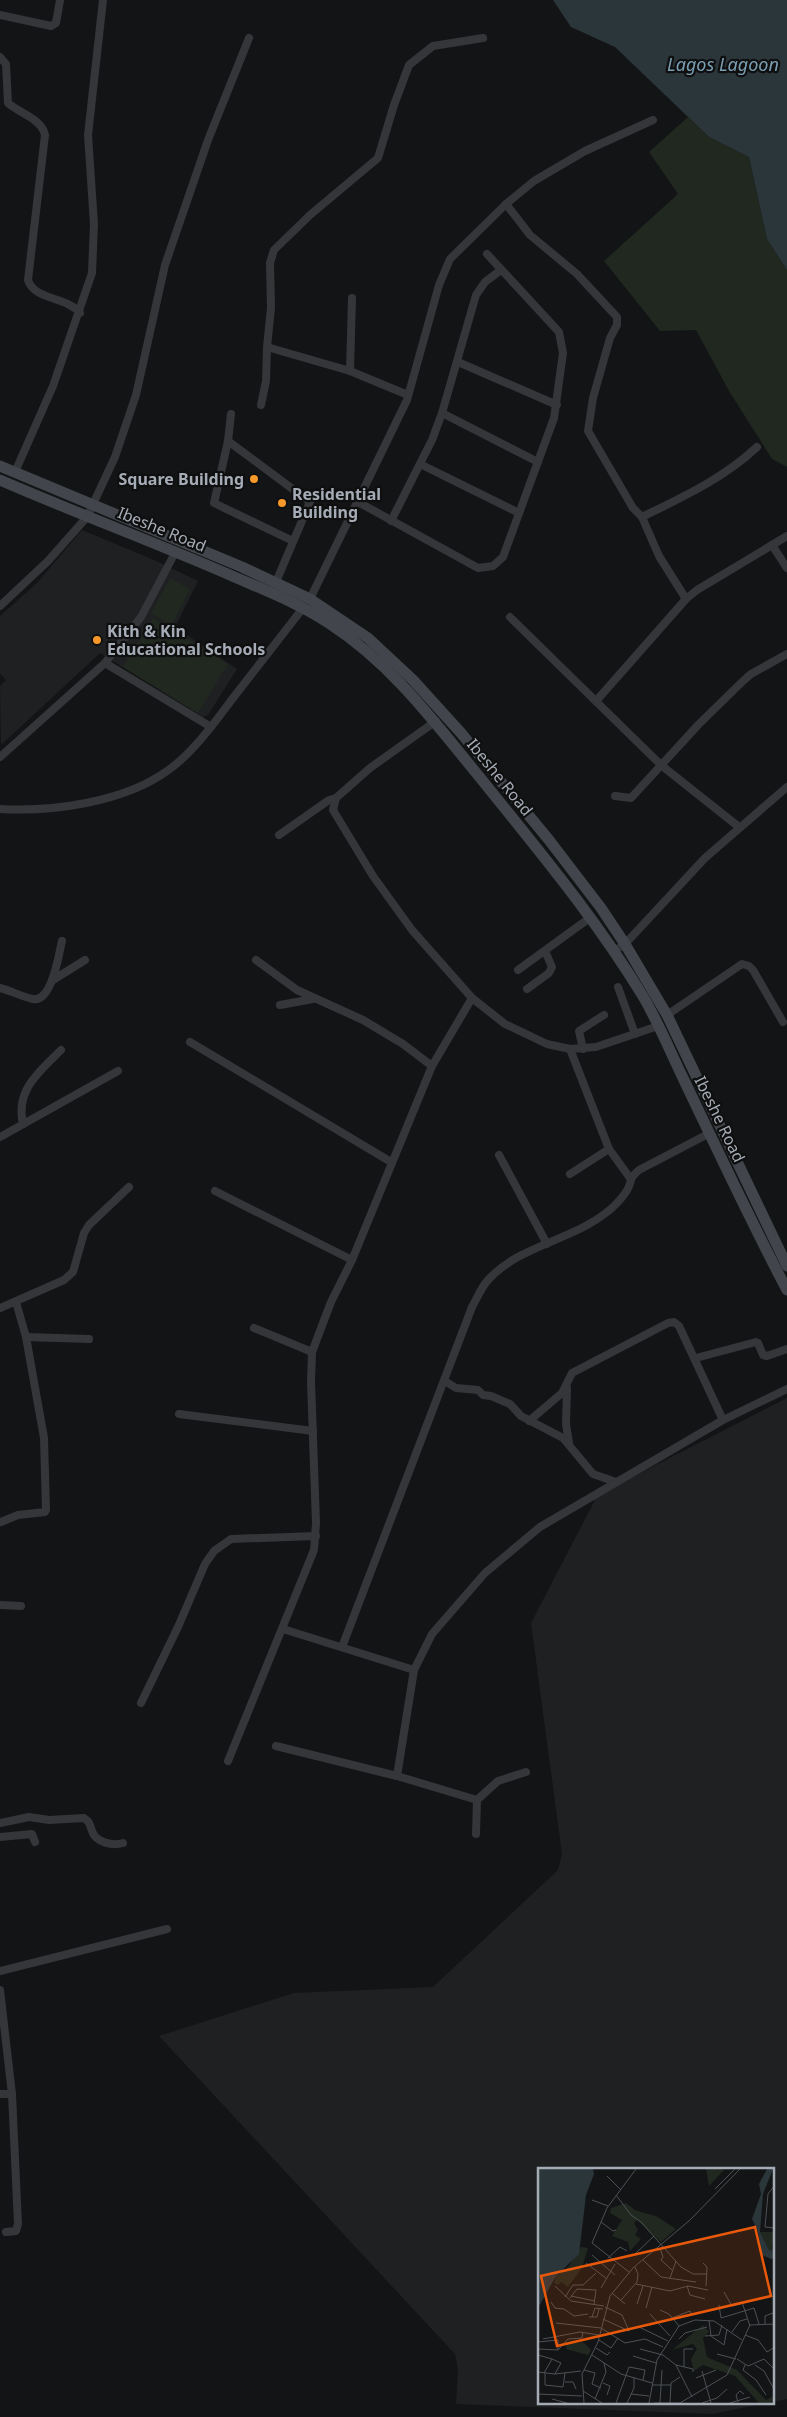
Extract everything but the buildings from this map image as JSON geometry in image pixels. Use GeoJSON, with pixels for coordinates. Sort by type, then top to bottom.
{"type":"FeatureCollection","features":[{"type":"Feature","properties":{"kind":"main road","name":"Ibeshe Road"},"geometry":{"type":"LineString","coordinates":[[0,466],[276,582],[362,647],[396,677],[436,721],[591,916],[614,951],[658,1026],[755,1230],[787,1290]]}},
{"type":"Feature","properties":{"kind":"main road","name":"Ibeshe Road"},"geometry":{"type":"LineString","coordinates":[[0,480],[87,517],[307,604],[368,638],[413,680],[461,733],[549,840],[625,944],[667,1016],[787,1266]]}},
{"type":"Feature","properties":{"kind":"street"},"geometry":{"type":"LineString","coordinates":[[0,15],[51,26],[56,23],[58,18],[60,0]]}},
{"type":"Feature","properties":{"kind":"street"},"geometry":{"type":"LineString","coordinates":[[15,472],[52,386],[80,313],[94,260],[94,224],[88,135],[103,0]]}},
{"type":"Feature","properties":{"kind":"street"},"geometry":{"type":"LineString","coordinates":[[0,606],[48,561],[87,517],[115,457],[129,417],[165,265],[186,202],[249,38]]}},
{"type":"Feature","properties":{"kind":"street"},"geometry":{"type":"LineString","coordinates":[[261,404],[266,381],[271,308],[270,263],[274,250],[310,215],[378,158],[394,105],[409,66],[433,46],[483,38]]}},
{"type":"Feature","properties":{"kind":"street"},"geometry":{"type":"LineString","coordinates":[[0,57],[6,64],[8,103],[39,123],[44,129],[45,135],[28,280],[30,288],[40,294],[68,303],[80,313]]}},
{"type":"Feature","properties":{"kind":"street"},"geometry":{"type":"LineString","coordinates":[[0,808],[54,808],[118,796],[141,786],[168,770],[211,727],[307,604],[358,502],[408,395],[450,259],[506,204],[534,181],[578,155],[653,120]]}},
{"type":"Feature","properties":{"kind":"street"},"geometry":{"type":"LineString","coordinates":[[506,204],[530,235],[571,268],[617,317],[617,325],[610,338],[593,398],[588,431],[633,508],[642,517],[659,556],[686,599]]}},
{"type":"Feature","properties":{"kind":"street"},"geometry":{"type":"LineString","coordinates":[[358,502],[478,568],[493,566],[503,557],[557,406],[563,353],[559,332],[487,254]]}},
{"type":"Feature","properties":{"kind":"street"},"geometry":{"type":"LineString","coordinates":[[391,521],[420,464],[442,413],[476,295],[485,282],[502,270]]}},
{"type":"Feature","properties":{"kind":"street"},"geometry":{"type":"LineString","coordinates":[[350,371],[352,298]]}},
{"type":"Feature","properties":{"kind":"street"},"geometry":{"type":"LineString","coordinates":[[267,347],[350,371],[408,395]]}},
{"type":"Feature","properties":{"kind":"street"},"geometry":{"type":"LineString","coordinates":[[458,362],[557,406]]}},
{"type":"Feature","properties":{"kind":"street"},"geometry":{"type":"LineString","coordinates":[[442,413],[538,462]]}},
{"type":"Feature","properties":{"kind":"street"},"geometry":{"type":"LineString","coordinates":[[231,414],[228,442],[214,502],[293,541]]}},
{"type":"Feature","properties":{"kind":"street"},"geometry":{"type":"LineString","coordinates":[[228,442],[310,502],[276,582]]}},
{"type":"Feature","properties":{"kind":"street"},"geometry":{"type":"LineString","coordinates":[[642,517],[705,485],[735,466],[757,447]]}},
{"type":"Feature","properties":{"kind":"street"},"geometry":{"type":"LineString","coordinates":[[420,464],[519,513]]}},
{"type":"Feature","properties":{"kind":"street"},"geometry":{"type":"LineString","coordinates":[[597,700],[686,599],[697,590],[787,536]]}},
{"type":"Feature","properties":{"kind":"street"},"geometry":{"type":"LineString","coordinates":[[772,545],[787,568]]}},
{"type":"Feature","properties":{"kind":"street"},"geometry":{"type":"LineString","coordinates":[[0,757],[105,663],[141,617],[176,551]]}},
{"type":"Feature","properties":{"kind":"street"},"geometry":{"type":"LineString","coordinates":[[510,617],[597,700],[661,765],[738,827]]}},
{"type":"Feature","properties":{"kind":"street"},"geometry":{"type":"LineString","coordinates":[[615,796],[631,798],[751,674],[787,654]]}},
{"type":"Feature","properties":{"kind":"street"},"geometry":{"type":"LineString","coordinates":[[105,663],[211,727]]}},
{"type":"Feature","properties":{"kind":"street"},"geometry":{"type":"LineString","coordinates":[[279,835],[329,800],[336,798],[370,768],[436,721]]}},
{"type":"Feature","properties":{"kind":"street"},"geometry":{"type":"LineString","coordinates":[[614,951],[625,944],[705,858],[738,827],[787,787]]}},
{"type":"Feature","properties":{"kind":"street"},"geometry":{"type":"LineString","coordinates":[[336,798],[333,810],[373,876],[412,930],[472,998],[505,1024],[547,1044],[570,1049],[583,1049],[658,1026]]}},
{"type":"Feature","properties":{"kind":"street"},"geometry":{"type":"LineString","coordinates":[[518,970],[591,916]]}},
{"type":"Feature","properties":{"kind":"street"},"geometry":{"type":"LineString","coordinates":[[0,988],[35,1000],[42,998],[53,980],[62,941]]}},
{"type":"Feature","properties":{"kind":"street"},"geometry":{"type":"LineString","coordinates":[[527,989],[549,973],[552,967],[545,951]]}},
{"type":"Feature","properties":{"kind":"street"},"geometry":{"type":"LineString","coordinates":[[53,980],[85,960]]}},
{"type":"Feature","properties":{"kind":"street"},"geometry":{"type":"LineString","coordinates":[[256,960],[288,985],[363,1020],[403,1044],[432,1066]]}},
{"type":"Feature","properties":{"kind":"street"},"geometry":{"type":"LineString","coordinates":[[667,1016],[742,964],[749,966],[753,970],[783,1022]]}},
{"type":"Feature","properties":{"kind":"street"},"geometry":{"type":"LineString","coordinates":[[618,987],[636,1034]]}},
{"type":"Feature","properties":{"kind":"street"},"geometry":{"type":"LineString","coordinates":[[228,1761],[314,1550],[316,1536],[311,1381],[312,1352],[331,1302],[352,1260],[432,1066],[472,998]]}},
{"type":"Feature","properties":{"kind":"street"},"geometry":{"type":"LineString","coordinates":[[280,1005],[315,999]]}},
{"type":"Feature","properties":{"kind":"street"},"geometry":{"type":"LineString","coordinates":[[583,1049],[580,1031],[604,1015]]}},
{"type":"Feature","properties":{"kind":"street"},"geometry":{"type":"LineString","coordinates":[[190,1042],[391,1162]]}},
{"type":"Feature","properties":{"kind":"street"},"geometry":{"type":"LineString","coordinates":[[570,1049],[609,1149],[630,1178]]}},
{"type":"Feature","properties":{"kind":"street"},"geometry":{"type":"LineString","coordinates":[[23,1124],[20,1112],[23,1096],[28,1084],[61,1050]]}},
{"type":"Feature","properties":{"kind":"street"},"geometry":{"type":"LineString","coordinates":[[0,1137],[118,1070]]}},
{"type":"Feature","properties":{"kind":"street"},"geometry":{"type":"LineString","coordinates":[[342,1647],[472,1307],[486,1282],[503,1266],[537,1246],[547,1244],[586,1226],[607,1213],[627,1190],[630,1178],[639,1170],[710,1133]]}},
{"type":"Feature","properties":{"kind":"street"},"geometry":{"type":"LineString","coordinates":[[570,1174],[609,1149]]}},
{"type":"Feature","properties":{"kind":"street"},"geometry":{"type":"LineString","coordinates":[[499,1155],[547,1244]]}},
{"type":"Feature","properties":{"kind":"street"},"geometry":{"type":"LineString","coordinates":[[0,1308],[64,1280],[73,1272],[84,1232],[129,1187]]}},
{"type":"Feature","properties":{"kind":"street"},"geometry":{"type":"LineString","coordinates":[[215,1191],[352,1260]]}},
{"type":"Feature","properties":{"kind":"street"},"geometry":{"type":"LineString","coordinates":[[1,1522],[18,1515],[45,1512],[46,1510],[44,1438],[26,1337],[16,1302]]}},
{"type":"Feature","properties":{"kind":"street"},"geometry":{"type":"LineString","coordinates":[[529,1420],[558,1397],[572,1373],[668,1323],[674,1322],[679,1326],[696,1358],[723,1420]]}},
{"type":"Feature","properties":{"kind":"street"},"geometry":{"type":"LineString","coordinates":[[254,1328],[312,1352]]}},
{"type":"Feature","properties":{"kind":"street"},"geometry":{"type":"LineString","coordinates":[[26,1337],[89,1339]]}},
{"type":"Feature","properties":{"kind":"street"},"geometry":{"type":"LineString","coordinates":[[696,1358],[756,1342],[763,1355],[767,1356],[787,1349]]}},
{"type":"Feature","properties":{"kind":"street"},"geometry":{"type":"LineString","coordinates":[[444,1381],[456,1388],[478,1390],[483,1395],[510,1404],[521,1416],[563,1438],[593,1474],[616,1482]]}},
{"type":"Feature","properties":{"kind":"street"},"geometry":{"type":"LineString","coordinates":[[567,1383],[566,1424],[569,1445]]}},
{"type":"Feature","properties":{"kind":"street"},"geometry":{"type":"LineString","coordinates":[[397,1776],[414,1670],[432,1634],[485,1573],[540,1527],[723,1420],[787,1389]]}},
{"type":"Feature","properties":{"kind":"street"},"geometry":{"type":"LineString","coordinates":[[179,1414],[314,1431]]}},
{"type":"Feature","properties":{"kind":"street"},"geometry":{"type":"LineString","coordinates":[[141,1703],[178,1627],[205,1564],[214,1551],[231,1539],[316,1536]]}},
{"type":"Feature","properties":{"kind":"street"},"geometry":{"type":"LineString","coordinates":[[0,1605],[21,1606]]}},
{"type":"Feature","properties":{"kind":"street"},"geometry":{"type":"LineString","coordinates":[[283,1629],[414,1670]]}},
{"type":"Feature","properties":{"kind":"street"},"geometry":{"type":"LineString","coordinates":[[276,1746],[397,1776],[477,1800]]}},
{"type":"Feature","properties":{"kind":"street"},"geometry":{"type":"LineString","coordinates":[[476,1834],[477,1800],[498,1781],[526,1772]]}},
{"type":"Feature","properties":{"kind":"street"},"geometry":{"type":"LineString","coordinates":[[0,1824],[30,1817],[49,1820],[84,1818],[88,1820],[92,1832],[100,1841],[117,1845],[123,1843]]}},
{"type":"Feature","properties":{"kind":"street"},"geometry":{"type":"LineString","coordinates":[[0,1837],[32,1834],[35,1842]]}},
{"type":"Feature","properties":{"kind":"street"},"geometry":{"type":"LineString","coordinates":[[0,1971],[167,1929]]}},
{"type":"Feature","properties":{"kind":"street"},"geometry":{"type":"LineString","coordinates":[[0,1990],[12,2094],[18,2224],[16,2231],[6,2232]]}},
{"type":"Feature","properties":{"kind":"street"},"geometry":{"type":"LineString","coordinates":[[0,2094],[12,2094]]}},
{"type":"Feature","properties":{"kind":"shaded area"},"geometry":{"type":"Polygon","coordinates":[[[688,117],[709,137],[749,157],[767,239],[787,270],[787,467],[772,459],[729,391],[696,330],[660,331],[604,261],[678,194],[649,152],[688,117]]]}},
{"type":"Feature","properties":{"kind":"shaded area","name":"Kith & Kin Educational Schools"},"geometry":{"type":"Polygon","coordinates":[[[82,530],[154,560],[198,581],[175,627],[237,669],[208,715],[203,717],[100,653],[1,745],[0,686],[6,680],[0,673],[0,616],[37,583],[82,530]]]}},
{"type":"Feature","properties":{"kind":"shaded area"},"geometry":{"type":"Polygon","coordinates":[[[170,578],[190,589],[172,625],[151,614],[170,578]]]}},
{"type":"Feature","properties":{"kind":"shaded area"},"geometry":{"type":"Polygon","coordinates":[[[153,618],[228,664],[198,713],[123,667],[153,618]]]}},
{"type":"Feature","properties":{"kind":"shaded area"},"geometry":{"type":"Polygon","coordinates":[[[787,1398],[787,2399],[774,2402],[774,2168],[538,2168],[538,2404],[761,2404],[712,2414],[456,2404],[458,2369],[455,2354],[159,2036],[294,1993],[433,1987],[558,1870],[562,1854],[531,1623],[596,1498],[650,1468],[787,1398]]]}},
{"type":"Feature","properties":{"kind":"water","name":"Lagos Lagoon"},"geometry":{"type":"Polygon","coordinates":[[[553,0],[787,0],[787,270],[767,239],[749,157],[709,137],[615,47],[571,27],[553,0]]]}},
{"type":"Feature","properties":{"kind":"place","name":"Square Building"},"geometry":{"type":"Point","coordinates":[254,479]}},
{"type":"Feature","properties":{"kind":"place","name":"Residential Building"},"geometry":{"type":"Point","coordinates":[282,503]}},
{"type":"Feature","properties":{"kind":"place","name":"Kith & Kin Educational Schools"},"geometry":{"type":"Point","coordinates":[97,640]}}]}
